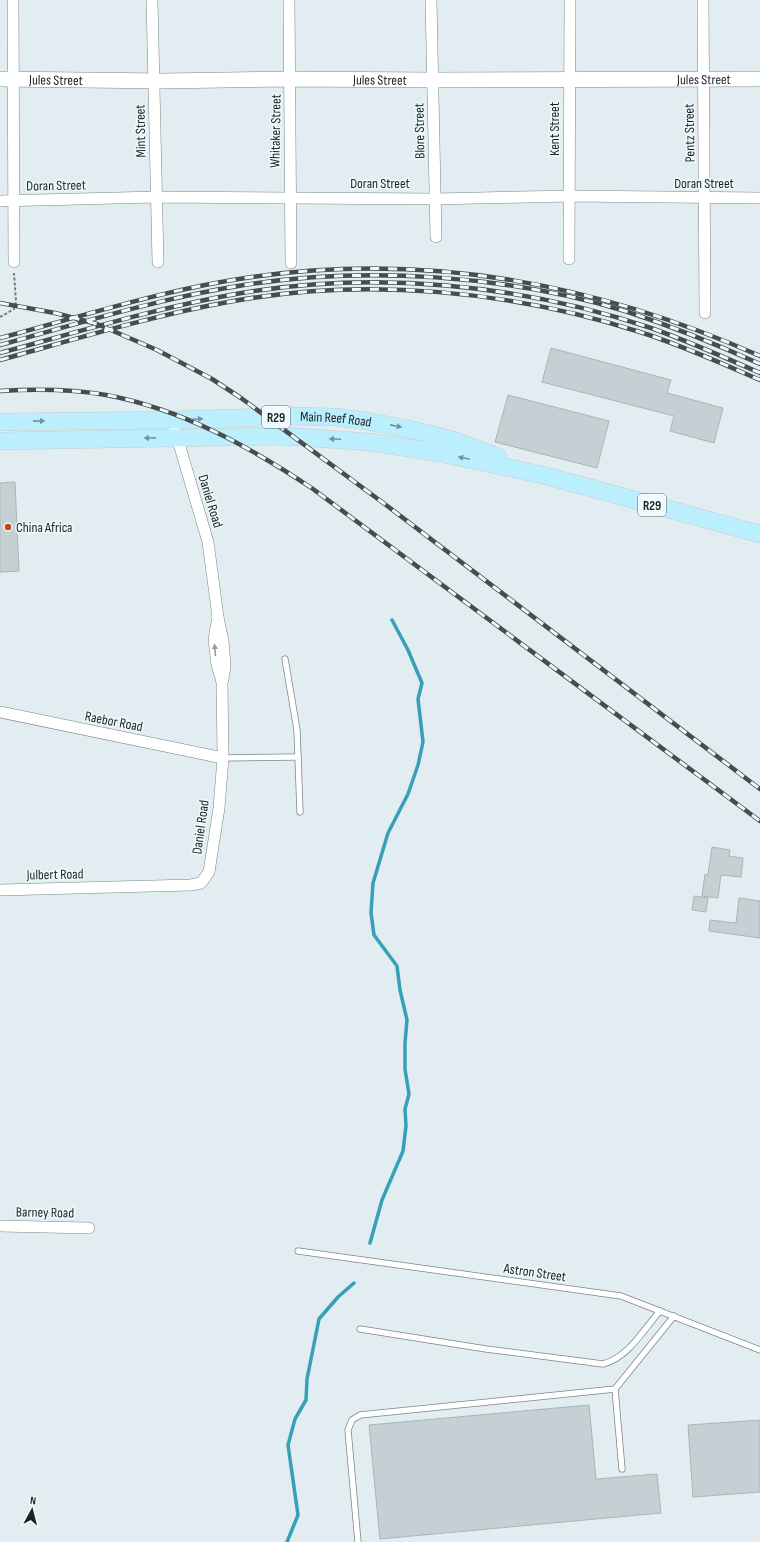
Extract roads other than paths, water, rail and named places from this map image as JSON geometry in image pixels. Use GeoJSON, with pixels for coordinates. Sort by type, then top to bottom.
{"type":"FeatureCollection","features":[{"type":"Feature","properties":{"kind":"main road","name":"Jules Street"},"geometry":{"type":"LineString","coordinates":[[6,79],[155,81],[291,79],[760,79]]}},
{"type":"Feature","properties":{"kind":"main road","name":"Main Reef Road"},"geometry":{"type":"LineString","coordinates":[[0,422],[172,420],[295,416],[366,421],[453,440],[543,475]]}},
{"type":"Feature","properties":{"kind":"main road"},"geometry":{"type":"LineString","coordinates":[[243,418],[247,437]]}},
{"type":"Feature","properties":{"kind":"main road","name":"Main Reef Road"},"geometry":{"type":"LineString","coordinates":[[0,441],[284,436],[370,442],[412,448],[543,475],[760,534]]}},
{"type":"Feature","properties":{"kind":"street"},"geometry":{"type":"LineString","coordinates":[[13,0],[6,79],[14,200],[14,262]]}},
{"type":"Feature","properties":{"kind":"street","name":"Mint Street"},"geometry":{"type":"LineString","coordinates":[[152,0],[158,262]]}},
{"type":"Feature","properties":{"kind":"street","name":"Whitaker Street"},"geometry":{"type":"LineString","coordinates":[[289,0],[291,79],[291,263]]}},
{"type":"Feature","properties":{"kind":"street","name":"Blore Street"},"geometry":{"type":"LineString","coordinates":[[431,0],[436,237]]}},
{"type":"Feature","properties":{"kind":"street","name":"Kent Street"},"geometry":{"type":"LineString","coordinates":[[569,259],[568,196],[570,0]]}},
{"type":"Feature","properties":{"kind":"street","name":"Pentz Street"},"geometry":{"type":"LineString","coordinates":[[703,0],[705,313]]}},
{"type":"Feature","properties":{"kind":"street","name":"Doran Street"},"geometry":{"type":"LineString","coordinates":[[0,200],[156,198],[436,199],[568,196],[760,198]]}},
{"type":"Feature","properties":{"kind":"street","name":"Daniel Road"},"geometry":{"type":"LineString","coordinates":[[110,888],[191,885],[201,883],[209,872],[215,841],[223,758],[222,682],[225,666],[223,641],[218,617],[208,542],[172,420]]}},
{"type":"Feature","properties":{"kind":"street","name":"Raebor Road"},"geometry":{"type":"LineString","coordinates":[[0,712],[223,758]]}},
{"type":"Feature","properties":{"kind":"street","name":"Julbert Road"},"geometry":{"type":"LineString","coordinates":[[0,890],[110,888]]}},
{"type":"Feature","properties":{"kind":"street","name":"Barney Road"},"geometry":{"type":"LineString","coordinates":[[0,1226],[89,1228]]}},
{"type":"Feature","properties":{"kind":"lane"},"geometry":{"type":"LineString","coordinates":[[285,659],[295,719],[300,812]]}},
{"type":"Feature","properties":{"kind":"lane"},"geometry":{"type":"LineString","coordinates":[[223,758],[298,757]]}},
{"type":"Feature","properties":{"kind":"lane","name":"Astron Street"},"geometry":{"type":"LineString","coordinates":[[298,1251],[621,1296],[760,1350]]}},
{"type":"Feature","properties":{"kind":"lane"},"geometry":{"type":"LineString","coordinates":[[360,1329],[486,1350],[603,1364],[611,1362],[621,1356],[660,1311]]}},
{"type":"Feature","properties":{"kind":"lane"},"geometry":{"type":"LineString","coordinates":[[622,1469],[615,1389],[674,1316]]}},
{"type":"Feature","properties":{"kind":"lane"},"geometry":{"type":"LineString","coordinates":[[358,1542],[348,1430],[352,1420],[360,1415],[615,1389]]}},
{"type":"Feature","properties":{"kind":"waterway"},"geometry":{"type":"LineString","coordinates":[[370,1243],[382,1200],[403,1151],[406,1126],[405,1109],[409,1094],[405,1069],[407,1020],[400,990],[397,966],[374,935],[371,913],[373,883],[388,833],[408,794],[418,765],[423,742],[418,699],[422,683],[408,650],[392,620]]}},
{"type":"Feature","properties":{"kind":"waterway"},"geometry":{"type":"LineString","coordinates":[[287,1542],[298,1515],[288,1445],[295,1419],[306,1400],[307,1379],[319,1319],[338,1297],[354,1283]]}},
{"type":"Feature","properties":{"kind":"railway"},"geometry":{"type":"LineString","coordinates":[[0,338],[156,296],[220,282],[318,270],[384,269],[448,272],[512,280],[575,293],[637,310],[699,331],[760,356]]}},
{"type":"Feature","properties":{"kind":"railway"},"geometry":{"type":"LineString","coordinates":[[0,345],[151,304],[213,290],[291,279],[387,275],[436,277],[484,282],[532,289],[579,299],[625,311],[659,323],[710,342],[760,364]]}},
{"type":"Feature","properties":{"kind":"railway"},"geometry":{"type":"LineString","coordinates":[[0,353],[147,313],[236,294],[288,287],[340,283],[393,283],[446,286],[498,292],[550,301],[601,313],[665,333],[760,373]]}},
{"type":"Feature","properties":{"kind":"railway"},"geometry":{"type":"LineString","coordinates":[[0,360],[142,321],[228,302],[279,294],[331,290],[384,289],[488,297],[539,306],[590,318],[640,332],[671,343],[701,354],[760,380]]}},
{"type":"Feature","properties":{"kind":"railway"},"geometry":{"type":"LineString","coordinates":[[0,303],[55,313],[97,324],[157,350],[212,379],[241,398],[386,505],[760,789]]}},
{"type":"Feature","properties":{"kind":"railway"},"geometry":{"type":"LineString","coordinates":[[0,391],[40,390],[80,392],[106,395],[134,401],[188,420],[240,444],[313,489],[760,821]]}},
{"type":"Feature","properties":{"kind":"place","name":"China Africa"},"geometry":{"type":"Point","coordinates":[8,527]}}]}
